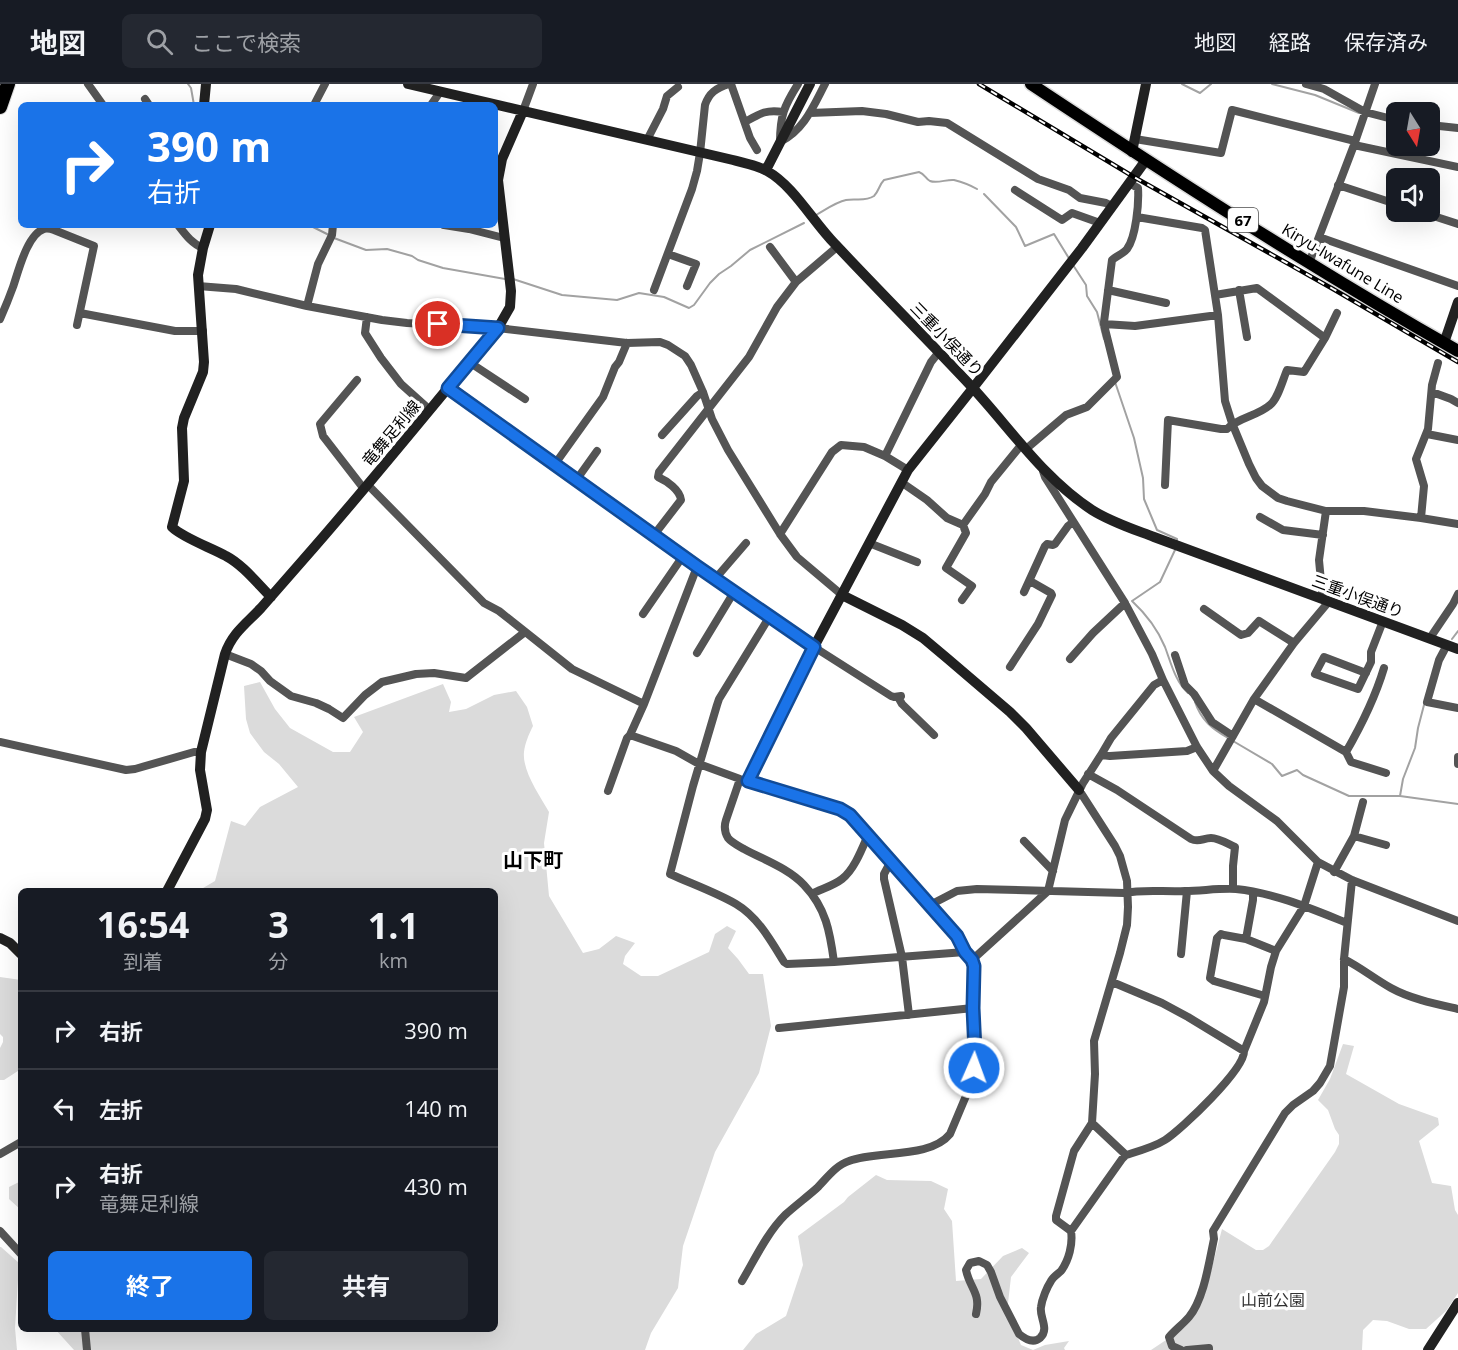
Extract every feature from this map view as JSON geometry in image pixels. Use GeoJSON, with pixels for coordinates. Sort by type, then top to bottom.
{"type":"FeatureCollection","features":[{"type":"Feature","properties":{"kind":"highway"},"geometry":{"type":"LineString","coordinates":[[0,107],[8,84]]}},
{"type":"Feature","properties":{"kind":"main road","name":"Kiryu-Iwafune Line"},"geometry":{"type":"LineString","coordinates":[[1031,84],[1134,145],[1146,160],[1309,263],[1458,351]]}},
{"type":"Feature","properties":{"kind":"street"},"geometry":{"type":"LineString","coordinates":[[88,84],[101,102]]}},
{"type":"Feature","properties":{"kind":"street"},"geometry":{"type":"LineString","coordinates":[[204,102],[206,84]]}},
{"type":"Feature","properties":{"kind":"street"},"geometry":{"type":"LineString","coordinates":[[316,102],[325,84]]}},
{"type":"Feature","properties":{"kind":"street","name":"三重小俣通り"},"geometry":{"type":"LineString","coordinates":[[408,84],[484,102]]}},
{"type":"Feature","properties":{"kind":"street"},"geometry":{"type":"LineString","coordinates":[[523,111],[533,84]]}},
{"type":"Feature","properties":{"kind":"street"},"geometry":{"type":"LineString","coordinates":[[654,290],[692,189],[700,153],[705,105],[713,91],[730,84],[757,150]]}},
{"type":"Feature","properties":{"kind":"street"},"geometry":{"type":"LineString","coordinates":[[780,142],[780,123],[785,105],[798,84]]}},
{"type":"Feature","properties":{"kind":"street"},"geometry":{"type":"LineString","coordinates":[[766,170],[810,84]]}},
{"type":"Feature","properties":{"kind":"street"},"geometry":{"type":"LineString","coordinates":[[780,142],[798,131],[825,84]]}},
{"type":"Feature","properties":{"kind":"street"},"geometry":{"type":"LineString","coordinates":[[1146,84],[1134,145],[1221,153],[1232,110],[1355,143],[1458,167]]}},
{"type":"Feature","properties":{"kind":"street"},"geometry":{"type":"LineString","coordinates":[[1306,84],[1324,89],[1365,112],[1386,117]]}},
{"type":"Feature","properties":{"kind":"street"},"geometry":{"type":"LineString","coordinates":[[1309,263],[1375,84]]}},
{"type":"Feature","properties":{"kind":"street"},"geometry":{"type":"LineString","coordinates":[[646,140],[668,96],[678,87]]}},
{"type":"Feature","properties":{"kind":"street"},"geometry":{"type":"LineString","coordinates":[[432,102],[440,92]]}},
{"type":"Feature","properties":{"kind":"street","name":"三重小俣通り"},"geometry":{"type":"LineString","coordinates":[[498,105],[766,170],[793,193],[821,231],[973,388],[1043,469],[1082,503],[1111,521],[1453,647]]}},
{"type":"Feature","properties":{"kind":"street","name":"竜舞足利線"},"geometry":{"type":"LineString","coordinates":[[169,888],[205,819],[207,810],[200,770],[201,752],[229,643],[366,487],[506,316],[510,307],[510,284],[498,190],[499,157],[523,111]]}},
{"type":"Feature","properties":{"kind":"street"},"geometry":{"type":"LineString","coordinates":[[745,122],[764,112],[783,112]]}},
{"type":"Feature","properties":{"kind":"street"},"geometry":{"type":"LineString","coordinates":[[810,113],[875,112],[918,122],[947,123],[1038,179],[1069,190],[1080,198],[1112,206]]}},
{"type":"Feature","properties":{"kind":"street"},"geometry":{"type":"LineString","coordinates":[[1440,126],[1458,128]]}},
{"type":"Feature","properties":{"kind":"street"},"geometry":{"type":"LineString","coordinates":[[834,962],[828,926],[812,894],[794,876],[728,838],[724,826],[726,820],[744,780],[908,470],[1082,248],[1146,160]]}},
{"type":"Feature","properties":{"kind":"street"},"geometry":{"type":"LineString","coordinates":[[963,525],[991,482],[1024,447],[1066,415],[1087,407],[1117,377],[1104,324],[1112,260],[1126,250],[1132,239],[1137,217],[1138,188],[1129,183]]}},
{"type":"Feature","properties":{"kind":"street"},"geometry":{"type":"LineString","coordinates":[[1338,185],[1386,201]]}},
{"type":"Feature","properties":{"kind":"street"},"geometry":{"type":"LineString","coordinates":[[1015,190],[1062,220],[1072,213],[1100,223]]}},
{"type":"Feature","properties":{"kind":"street"},"geometry":{"type":"LineString","coordinates":[[1137,217],[1205,230],[1218,315],[1225,401],[1232,423],[1262,486],[1278,498],[1326,511],[1364,511],[1458,524]]}},
{"type":"Feature","properties":{"kind":"street"},"geometry":{"type":"LineString","coordinates":[[1440,218],[1458,224]]}},
{"type":"Feature","properties":{"kind":"street"},"geometry":{"type":"LineString","coordinates":[[180,228],[188,238],[203,248]]}},
{"type":"Feature","properties":{"kind":"street"},"geometry":{"type":"LineString","coordinates":[[209,228],[199,266],[198,286],[203,331],[203,372],[184,418],[182,428],[184,481],[172,527],[182,535],[228,557],[271,597]]}},
{"type":"Feature","properties":{"kind":"street"},"geometry":{"type":"LineString","coordinates":[[307,306],[318,264],[332,235],[333,228]]}},
{"type":"Feature","properties":{"kind":"street"},"geometry":{"type":"LineString","coordinates":[[463,228],[504,238]]}},
{"type":"Feature","properties":{"kind":"street"},"geometry":{"type":"LineString","coordinates":[[0,319],[27,248],[40,231],[49,229],[94,246],[77,325]]}},
{"type":"Feature","properties":{"kind":"street"},"geometry":{"type":"LineString","coordinates":[[1319,237],[1458,286]]}},
{"type":"Feature","properties":{"kind":"street"},"geometry":{"type":"LineString","coordinates":[[654,535],[681,500],[679,492],[658,477],[659,472],[749,357],[777,307],[796,282],[837,247]]}},
{"type":"Feature","properties":{"kind":"street"},"geometry":{"type":"LineString","coordinates":[[770,248],[796,282]]}},
{"type":"Feature","properties":{"kind":"street"},"geometry":{"type":"LineString","coordinates":[[668,254],[696,264],[687,286]]}},
{"type":"Feature","properties":{"kind":"street"},"geometry":{"type":"LineString","coordinates":[[198,286],[236,288],[307,306],[407,323],[498,328],[627,343],[660,342],[685,356],[728,450],[780,534],[797,557],[842,595],[902,625],[922,638],[1010,712],[1079,790],[1115,846],[1124,868],[1128,892],[1127,925],[1094,1041],[1095,1074],[1092,1123],[1074,1151],[1056,1216],[1056,1220],[1071,1231]]}},
{"type":"Feature","properties":{"kind":"street"},"geometry":{"type":"LineString","coordinates":[[1215,295],[1257,288],[1325,338]]}},
{"type":"Feature","properties":{"kind":"street"},"geometry":{"type":"LineString","coordinates":[[1108,290],[1166,303]]}},
{"type":"Feature","properties":{"kind":"street"},"geometry":{"type":"LineString","coordinates":[[1239,290],[1247,337]]}},
{"type":"Feature","properties":{"kind":"street"},"geometry":{"type":"LineString","coordinates":[[1444,343],[1458,302]]}},
{"type":"Feature","properties":{"kind":"street"},"geometry":{"type":"LineString","coordinates":[[1165,485],[1168,420],[1227,429],[1232,423],[1269,407],[1287,370],[1305,372],[1337,312]]}},
{"type":"Feature","properties":{"kind":"street"},"geometry":{"type":"LineString","coordinates":[[80,313],[165,330],[203,331]]}},
{"type":"Feature","properties":{"kind":"street"},"geometry":{"type":"LineString","coordinates":[[1104,324],[1135,326],[1218,315]]}},
{"type":"Feature","properties":{"kind":"street"},"geometry":{"type":"LineString","coordinates":[[367,317],[365,333],[381,358],[401,384],[430,410]]}},
{"type":"Feature","properties":{"kind":"street"},"geometry":{"type":"LineString","coordinates":[[555,464],[603,397],[627,343]]}},
{"type":"Feature","properties":{"kind":"street"},"geometry":{"type":"LineString","coordinates":[[885,456],[931,362],[939,352]]}},
{"type":"Feature","properties":{"kind":"street"},"geometry":{"type":"LineString","coordinates":[[470,362],[525,399]]}},
{"type":"Feature","properties":{"kind":"street"},"geometry":{"type":"LineString","coordinates":[[1421,518],[1424,486],[1416,459],[1427,434],[1432,385],[1438,363]]}},
{"type":"Feature","properties":{"kind":"street"},"geometry":{"type":"LineString","coordinates":[[357,380],[320,424],[323,436],[366,487],[484,603],[500,611],[572,669],[644,704]]}},
{"type":"Feature","properties":{"kind":"street"},"geometry":{"type":"LineString","coordinates":[[448,388],[814,647],[870,684],[891,696],[899,696],[902,704],[934,735]]}},
{"type":"Feature","properties":{"kind":"street"},"geometry":{"type":"LineString","coordinates":[[662,435],[703,392]]}},
{"type":"Feature","properties":{"kind":"street"},"geometry":{"type":"LineString","coordinates":[[1432,392],[1458,403]]}},
{"type":"Feature","properties":{"kind":"street"},"geometry":{"type":"LineString","coordinates":[[1427,434],[1458,440]]}},
{"type":"Feature","properties":{"kind":"street"},"geometry":{"type":"LineString","coordinates":[[780,534],[832,452],[841,445],[864,447],[908,470]]}},
{"type":"Feature","properties":{"kind":"street"},"geometry":{"type":"LineString","coordinates":[[577,479],[597,451]]}},
{"type":"Feature","properties":{"kind":"street"},"geometry":{"type":"LineString","coordinates":[[1043,469],[1073,522],[1125,603],[1197,747],[1213,771],[1229,786],[1277,821],[1318,862],[1334,872],[1458,921]]}},
{"type":"Feature","properties":{"kind":"street"},"geometry":{"type":"LineString","coordinates":[[901,482],[927,500],[947,518],[963,525],[966,533],[946,568],[972,586],[962,600]]}},
{"type":"Feature","properties":{"kind":"street"},"geometry":{"type":"LineString","coordinates":[[1213,771],[1254,699],[1294,643],[1322,610],[1324,599],[1319,560],[1326,511]]}},
{"type":"Feature","properties":{"kind":"street"},"geometry":{"type":"LineString","coordinates":[[1260,517],[1283,530],[1323,535]]}},
{"type":"Feature","properties":{"kind":"street"},"geometry":{"type":"LineString","coordinates":[[1024,592],[1044,546],[1055,544],[1073,522]]}},
{"type":"Feature","properties":{"kind":"street"},"geometry":{"type":"LineString","coordinates":[[715,579],[746,543]]}},
{"type":"Feature","properties":{"kind":"street"},"geometry":{"type":"LineString","coordinates":[[869,543],[917,562]]}},
{"type":"Feature","properties":{"kind":"street"},"geometry":{"type":"LineString","coordinates":[[643,615],[683,556]]}},
{"type":"Feature","properties":{"kind":"street"},"geometry":{"type":"LineString","coordinates":[[608,790],[627,738],[644,704],[698,567]]}},
{"type":"Feature","properties":{"kind":"street"},"geometry":{"type":"LineString","coordinates":[[1010,667],[1038,624],[1052,595],[1052,592],[1030,580]]}},
{"type":"Feature","properties":{"kind":"street"},"geometry":{"type":"LineString","coordinates":[[697,653],[734,592]]}},
{"type":"Feature","properties":{"kind":"street"},"geometry":{"type":"LineString","coordinates":[[1430,638],[1458,594]]}},
{"type":"Feature","properties":{"kind":"street"},"geometry":{"type":"LineString","coordinates":[[1070,659],[1109,616],[1125,603]]}},
{"type":"Feature","properties":{"kind":"street"},"geometry":{"type":"LineString","coordinates":[[1204,609],[1241,635],[1248,633],[1259,621],[1294,643]]}},
{"type":"Feature","properties":{"kind":"street"},"geometry":{"type":"LineString","coordinates":[[770,616],[719,699],[670,874],[737,905],[765,932],[786,964],[965,952]]}},
{"type":"Feature","properties":{"kind":"street"},"geometry":{"type":"LineString","coordinates":[[1365,673],[1324,657],[1315,674],[1358,689],[1371,662],[1371,652],[1383,621]]}},
{"type":"Feature","properties":{"kind":"street"},"geometry":{"type":"LineString","coordinates":[[225,654],[251,664],[291,696],[316,703],[343,718],[365,695],[382,682],[416,674],[434,673],[466,678],[525,632]]}},
{"type":"Feature","properties":{"kind":"street"},"geometry":{"type":"LineString","coordinates":[[1453,647],[1439,660],[1427,702],[1458,708]]}},
{"type":"Feature","properties":{"kind":"street"},"geometry":{"type":"LineString","coordinates":[[1175,655],[1185,685],[1194,694],[1212,722],[1233,736]]}},
{"type":"Feature","properties":{"kind":"street"},"geometry":{"type":"LineString","coordinates":[[1346,752],[1362,724],[1384,668]]}},
{"type":"Feature","properties":{"kind":"street"},"geometry":{"type":"LineString","coordinates":[[972,960],[1048,891],[1065,820],[1079,790],[1111,738],[1154,685],[1163,680]]}},
{"type":"Feature","properties":{"kind":"street"},"geometry":{"type":"LineString","coordinates":[[1254,699],[1346,752],[1351,762],[1386,773]]}},
{"type":"Feature","properties":{"kind":"street"},"geometry":{"type":"LineString","coordinates":[[630,735],[676,751],[699,764],[840,809],[850,815],[957,936],[972,960],[975,970],[973,1072],[970,1087],[950,1134],[929,1147],[856,1159],[842,1164],[784,1216],[769,1235],[742,1281]]}},
{"type":"Feature","properties":{"kind":"street"},"geometry":{"type":"LineString","coordinates":[[0,742],[126,770],[201,752]]}},
{"type":"Feature","properties":{"kind":"street"},"geometry":{"type":"LineString","coordinates":[[1101,755],[1187,751],[1197,747]]}},
{"type":"Feature","properties":{"kind":"street"},"geometry":{"type":"LineString","coordinates":[[1458,757],[1458,764]]}},
{"type":"Feature","properties":{"kind":"street"},"geometry":{"type":"LineString","coordinates":[[1088,774],[1117,790],[1196,842],[1215,838],[1235,848],[1233,889]]}},
{"type":"Feature","properties":{"kind":"street"},"geometry":{"type":"LineString","coordinates":[[1334,872],[1354,836],[1363,802]]}},
{"type":"Feature","properties":{"kind":"street"},"geometry":{"type":"LineString","coordinates":[[812,894],[845,877],[858,858],[868,835]]}},
{"type":"Feature","properties":{"kind":"street"},"geometry":{"type":"LineString","coordinates":[[1354,836],[1386,845]]}},
{"type":"Feature","properties":{"kind":"street"},"geometry":{"type":"LineString","coordinates":[[1024,841],[1053,872]]}},
{"type":"Feature","properties":{"kind":"street"},"geometry":{"type":"LineString","coordinates":[[891,861],[884,874],[884,879],[902,957],[909,1015]]}},
{"type":"Feature","properties":{"kind":"street"},"geometry":{"type":"LineString","coordinates":[[976,1314],[978,1305],[976,1295],[966,1270],[970,1263],[979,1261],[987,1265],[991,1272],[1000,1297],[1019,1334],[1033,1341],[1042,1336],[1044,1331],[1040,1309],[1051,1281],[1062,1268],[1069,1254],[1072,1243],[1071,1231],[1122,1159],[1126,1155],[1161,1142],[1183,1125],[1225,1084],[1244,1057],[1244,1050],[1264,1002],[1276,951],[1304,906],[1318,862]]}},
{"type":"Feature","properties":{"kind":"street"},"geometry":{"type":"LineString","coordinates":[[1181,1350],[1172,1346],[1169,1337],[1190,1316],[1201,1295],[1214,1239],[1213,1231],[1285,1113],[1320,1083],[1330,1066],[1344,987],[1344,959],[1352,880]]}},
{"type":"Feature","properties":{"kind":"street"},"geometry":{"type":"LineString","coordinates":[[930,905],[957,891],[1128,892],[1233,889],[1304,906],[1347,923]]}},
{"type":"Feature","properties":{"kind":"street"},"geometry":{"type":"LineString","coordinates":[[1181,954],[1188,891]]}},
{"type":"Feature","properties":{"kind":"street"},"geometry":{"type":"LineString","coordinates":[[1246,939],[1253,892]]}},
{"type":"Feature","properties":{"kind":"street"},"geometry":{"type":"LineString","coordinates":[[1265,996],[1210,978],[1219,936],[1224,934],[1246,939],[1276,951]]}},
{"type":"Feature","properties":{"kind":"street"},"geometry":{"type":"LineString","coordinates":[[0,938],[10,943],[18,951]]}},
{"type":"Feature","properties":{"kind":"street"},"geometry":{"type":"LineString","coordinates":[[1344,959],[1397,991],[1458,1009]]}},
{"type":"Feature","properties":{"kind":"street"},"geometry":{"type":"LineString","coordinates":[[1112,982],[1162,1003],[1244,1050]]}},
{"type":"Feature","properties":{"kind":"street"},"geometry":{"type":"LineString","coordinates":[[779,1028],[973,1008]]}},
{"type":"Feature","properties":{"kind":"street"},"geometry":{"type":"LineString","coordinates":[[1092,1123],[1126,1155]]}},
{"type":"Feature","properties":{"kind":"street"},"geometry":{"type":"LineString","coordinates":[[0,1154],[18,1144]]}},
{"type":"Feature","properties":{"kind":"street"},"geometry":{"type":"LineString","coordinates":[[0,1232],[18,1251]]}},
{"type":"Feature","properties":{"kind":"street"},"geometry":{"type":"LineString","coordinates":[[1428,1350],[1458,1303]]}},
{"type":"Feature","properties":{"kind":"street"},"geometry":{"type":"LineString","coordinates":[[86,1332],[87,1350]]}},
{"type":"Feature","properties":{"kind":"street"},"geometry":{"type":"LineString","coordinates":[[1187,1350],[1209,1348],[1209,1350]]}},
{"type":"Feature","properties":{"kind":"green space"},"geometry":{"type":"Polygon","coordinates":[[[260,682],[275,709],[290,728],[333,752],[350,752],[363,732],[354,717],[443,684],[451,702],[449,712],[466,709],[494,695],[516,691],[527,707],[533,726],[525,749],[526,767],[532,783],[549,812],[544,843],[549,896],[583,953],[599,949],[616,936],[635,943],[625,956],[623,964],[641,976],[658,976],[709,952],[715,934],[727,926],[736,931],[728,948],[749,974],[763,974],[771,1026],[759,1073],[715,1152],[683,1246],[678,1288],[651,1333],[645,1350],[74,1350],[58,1332],[498,1332],[498,888],[203,888],[215,881],[231,821],[245,826],[260,807],[298,787],[279,764],[264,752],[250,733],[246,719],[244,686],[260,682]]]}},
{"type":"Feature","properties":{"kind":"green space"},"geometry":{"type":"Polygon","coordinates":[[[0,977],[18,980],[18,1071],[4,1080],[0,1080],[0,1048],[3,1037],[0,1034],[0,977]]]}},
{"type":"Feature","properties":{"kind":"green space","name":"山前公園"},"geometry":{"type":"Polygon","coordinates":[[[1343,1044],[1354,1046],[1346,1074],[1399,1104],[1438,1118],[1439,1125],[1419,1141],[1432,1183],[1451,1186],[1458,1215],[1458,1293],[1446,1311],[1426,1329],[1409,1329],[1387,1321],[1373,1320],[1363,1330],[1362,1350],[1151,1350],[1169,1338],[1187,1319],[1210,1275],[1222,1229],[1256,1250],[1263,1250],[1269,1246],[1335,1152],[1339,1144],[1339,1135],[1328,1110],[1318,1100],[1330,1079],[1343,1044]]]}},
{"type":"Feature","properties":{"kind":"green space"},"geometry":{"type":"Polygon","coordinates":[[[876,1175],[887,1180],[931,1181],[948,1189],[944,1209],[952,1221],[956,1281],[981,1279],[1003,1256],[1022,1248],[1029,1253],[1011,1277],[1007,1312],[1021,1345],[1033,1350],[743,1350],[756,1334],[786,1316],[803,1265],[798,1236],[876,1175]]]}},
{"type":"Feature","properties":{"kind":"green space"},"geometry":{"type":"Polygon","coordinates":[[[18,1182],[18,1207],[9,1199],[9,1187],[18,1182]]]}},
{"type":"Feature","properties":{"kind":"green space"},"geometry":{"type":"Polygon","coordinates":[[[1,1247],[18,1262],[18,1279],[15,1328],[17,1350],[0,1350],[1,1247]]]}},
{"type":"Feature","properties":{"kind":"green space"},"geometry":{"type":"Polygon","coordinates":[[[1069,1341],[1065,1350],[1033,1350],[1045,1345],[1069,1341]]]}},
{"type":"Feature","properties":{"kind":"waterway"},"geometry":{"type":"LineString","coordinates":[[188,84],[193,102]]}},
{"type":"Feature","properties":{"kind":"waterway"},"geometry":{"type":"LineString","coordinates":[[1182,84],[1200,93],[1211,84]]}},
{"type":"Feature","properties":{"kind":"waterway"},"geometry":{"type":"LineString","coordinates":[[1272,84],[1315,95],[1359,113]]}},
{"type":"Feature","properties":{"kind":"waterway"},"geometry":{"type":"LineString","coordinates":[[816,215],[842,201],[871,198],[884,180],[919,172],[930,181],[954,180],[977,189]]}},
{"type":"Feature","properties":{"kind":"waterway"},"geometry":{"type":"LineString","coordinates":[[984,194],[1016,227],[1025,246],[1054,234],[1070,260]]}},
{"type":"Feature","properties":{"kind":"waterway"},"geometry":{"type":"LineString","coordinates":[[513,279],[562,295],[617,300],[639,293],[664,297],[689,308],[719,274],[750,250],[804,223]]}},
{"type":"Feature","properties":{"kind":"waterway"},"geometry":{"type":"LineString","coordinates":[[315,228],[329,235]]}},
{"type":"Feature","properties":{"kind":"waterway"},"geometry":{"type":"LineString","coordinates":[[334,238],[366,250],[387,249],[443,268],[505,279]]}},
{"type":"Feature","properties":{"kind":"waterway"},"geometry":{"type":"LineString","coordinates":[[1073,265],[1086,285],[1087,296],[1097,312],[1104,339]]}},
{"type":"Feature","properties":{"kind":"waterway"},"geometry":{"type":"LineString","coordinates":[[1115,382],[1134,438],[1143,478],[1144,499],[1157,530],[1177,541]]}},
{"type":"Feature","properties":{"kind":"waterway"},"geometry":{"type":"LineString","coordinates":[[1175,550],[1160,582],[1132,601],[1155,628],[1177,677],[1188,693]]}},
{"type":"Feature","properties":{"kind":"waterway"},"geometry":{"type":"LineString","coordinates":[[1452,639],[1458,631]]}},
{"type":"Feature","properties":{"kind":"waterway"},"geometry":{"type":"LineString","coordinates":[[1195,702],[1200,714],[1208,723],[1228,738]]}},
{"type":"Feature","properties":{"kind":"waterway"},"geometry":{"type":"LineString","coordinates":[[1400,796],[1403,779],[1415,748],[1424,705]]}},
{"type":"Feature","properties":{"kind":"waterway"},"geometry":{"type":"LineString","coordinates":[[1233,741],[1272,764],[1282,776],[1297,770],[1349,796],[1400,796],[1458,804]]}},
{"type":"Feature","properties":{"kind":"railway"},"geometry":{"type":"LineString","coordinates":[[979,84],[1134,177],[1458,362]]}},
{"type":"Feature","properties":{"kind":"district","name":"山下町"},"geometry":{"type":"Point","coordinates":[533,859]}},
{"type":"Feature","properties":{"kind":"route"},"geometry":{"type":"LineString","coordinates":[[438,324],[498,328],[448,388],[814,647],[748,781],[840,809],[850,815],[957,936],[972,960],[975,970],[974,1068]]}}]}
